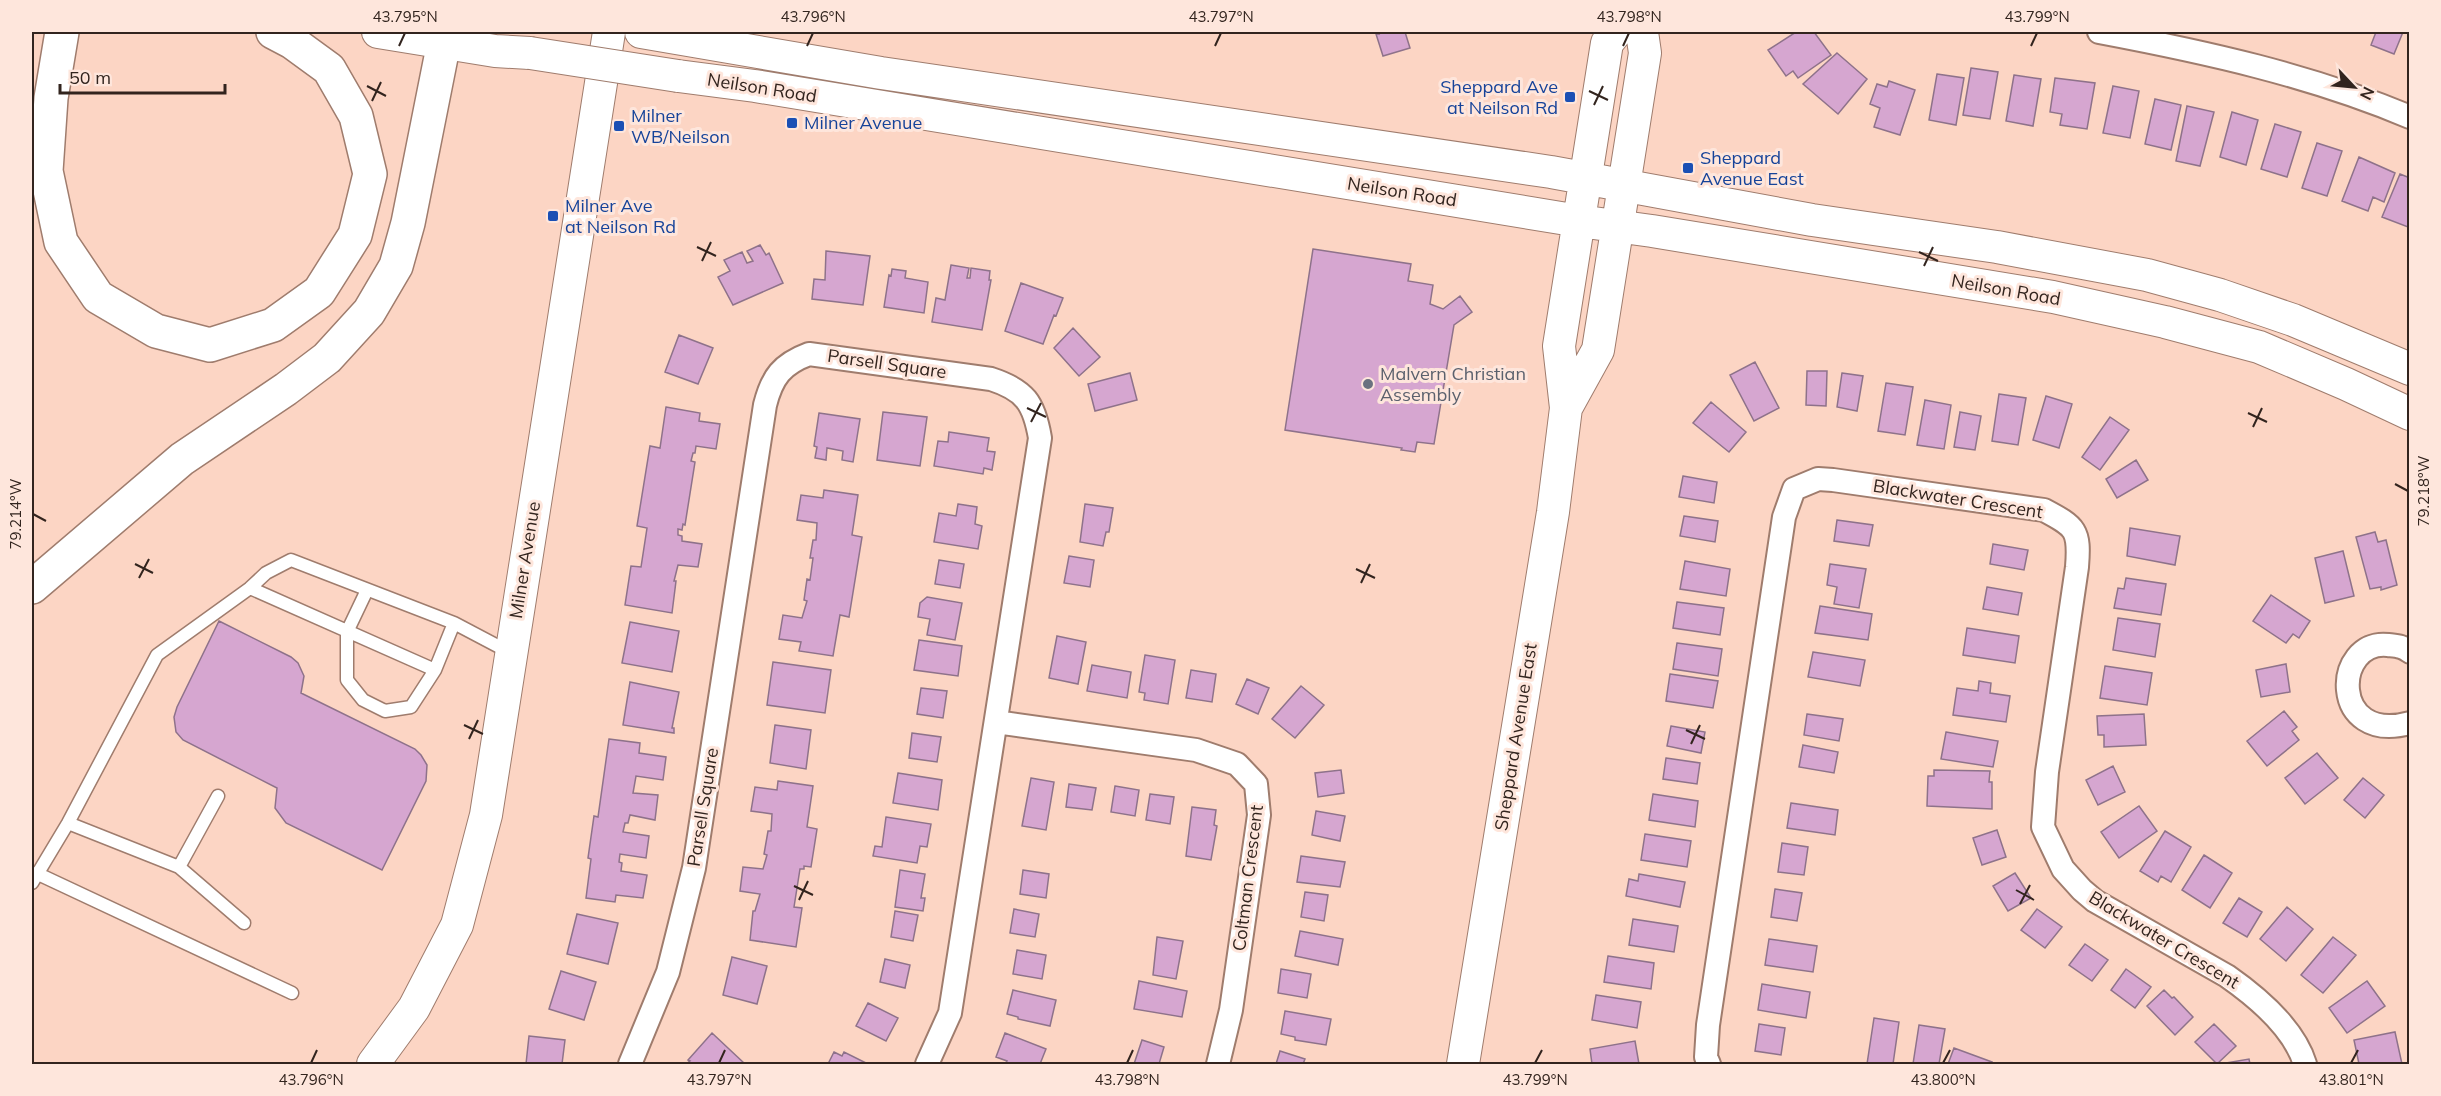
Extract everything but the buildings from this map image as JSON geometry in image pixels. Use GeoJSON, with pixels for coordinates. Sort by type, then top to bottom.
{"type":"FeatureCollection","features":[{"type":"Feature","properties":{"kind":"highway"},"geometry":{"type":"LineString","coordinates":[[62,32],[51,98],[46,171],[61,242],[98,297],[156,331],[210,345],[273,325],[320,292],[355,235],[370,174],[356,116],[329,69],[292,42],[273,32]]}},
{"type":"Feature","properties":{"kind":"highway"},"geometry":{"type":"LineString","coordinates":[[32,586],[182,459],[286,390],[327,358],[369,312],[396,266],[408,223],[445,37]]}},
{"type":"Feature","properties":{"kind":"main road","name":"Neilson Road"},"geometry":{"type":"LineString","coordinates":[[378,32],[445,37],[495,51],[530,53],[755,86],[2053,297],[2166,321],[2259,347],[2409,414]]}},
{"type":"Feature","properties":{"kind":"main road","name":"Milner Avenue"},"geometry":{"type":"LineString","coordinates":[[373,1065],[414,1008],[456,925],[486,815],[609,32]]}},
{"type":"Feature","properties":{"kind":"main road","name":"Neilson Road"},"geometry":{"type":"LineString","coordinates":[[641,32],[881,73],[1586,178],[1812,220],[1997,247],[2147,275],[2220,295],[2293,320],[2409,369]]}},
{"type":"Feature","properties":{"kind":"main road","name":"Sheppard Avenue East"},"geometry":{"type":"LineString","coordinates":[[1463,1065],[1553,512],[1566,408],[1559,346],[1607,43],[1616,32]]}},
{"type":"Feature","properties":{"kind":"main road","name":"Sheppard Avenue East"},"geometry":{"type":"LineString","coordinates":[[1566,408],[1598,350],[1646,53],[1642,32]]}},
{"type":"Feature","properties":{"kind":"main road"},"geometry":{"type":"LineString","coordinates":[[1261,170],[1267,130]]}},
{"type":"Feature","properties":{"kind":"street"},"geometry":{"type":"LineString","coordinates":[[2099,32],[2195,51],[2284,73],[2409,117]]}},
{"type":"Feature","properties":{"kind":"street","name":"Parsell Square"},"geometry":{"type":"LineString","coordinates":[[630,1065],[668,972],[694,867],[765,405],[774,379],[791,360],[809,354],[991,379],[1013,387],[1028,401],[1037,422],[1040,438],[950,1013],[927,1065]]}},
{"type":"Feature","properties":{"kind":"street","name":"Blackwater Crescent"},"geometry":{"type":"LineString","coordinates":[[1709,1065],[1706,1057],[1708,1024],[1784,517],[1794,489],[1818,479],[2044,510],[2067,523],[2076,533],[2079,547],[2077,567],[2047,772],[2043,827],[2063,869],[2072,881],[2095,900],[2246,989],[2283,1027],[2305,1065]]}},
{"type":"Feature","properties":{"kind":"street"},"geometry":{"type":"LineString","coordinates":[[2409,652],[2404,647],[2379,644],[2358,656],[2347,676],[2348,698],[2359,717],[2376,725],[2409,723]]}},
{"type":"Feature","properties":{"kind":"street","name":"Coltman Crescent"},"geometry":{"type":"LineString","coordinates":[[996,722],[1196,750],[1238,764],[1256,784],[1259,815],[1231,1010],[1218,1065]]}},
{"type":"Feature","properties":{"kind":"lane"},"geometry":{"type":"LineString","coordinates":[[292,993],[34,878],[68,823],[157,655],[250,588],[266,573],[291,560],[454,623],[510,652]]}},
{"type":"Feature","properties":{"kind":"lane"},"geometry":{"type":"LineString","coordinates":[[250,588],[435,670]]}},
{"type":"Feature","properties":{"kind":"lane"},"geometry":{"type":"LineString","coordinates":[[367,590],[347,632],[347,680],[363,700],[385,711],[411,707],[435,670],[454,623]]}},
{"type":"Feature","properties":{"kind":"lane"},"geometry":{"type":"LineString","coordinates":[[179,867],[218,796]]}},
{"type":"Feature","properties":{"kind":"lane"},"geometry":{"type":"LineString","coordinates":[[68,823],[179,867],[244,923]]}},
{"type":"Feature","properties":{"kind":"place","name":"Sheppard Ave at Neilson Rd"},"geometry":{"type":"Point","coordinates":[1570,97]}},
{"type":"Feature","properties":{"kind":"place","name":"Milner Avenue"},"geometry":{"type":"Point","coordinates":[792,123]}},
{"type":"Feature","properties":{"kind":"place","name":"Milner WB/Neilson"},"geometry":{"type":"Point","coordinates":[619,126]}},
{"type":"Feature","properties":{"kind":"place","name":"Sheppard Avenue East"},"geometry":{"type":"Point","coordinates":[1688,168]}},
{"type":"Feature","properties":{"kind":"place","name":"Milner Ave at Neilson Rd"},"geometry":{"type":"Point","coordinates":[553,216]}},
{"type":"Feature","properties":{"kind":"place","name":"Malvern Christian Assembly"},"geometry":{"type":"Point","coordinates":[1368,384]}}]}
